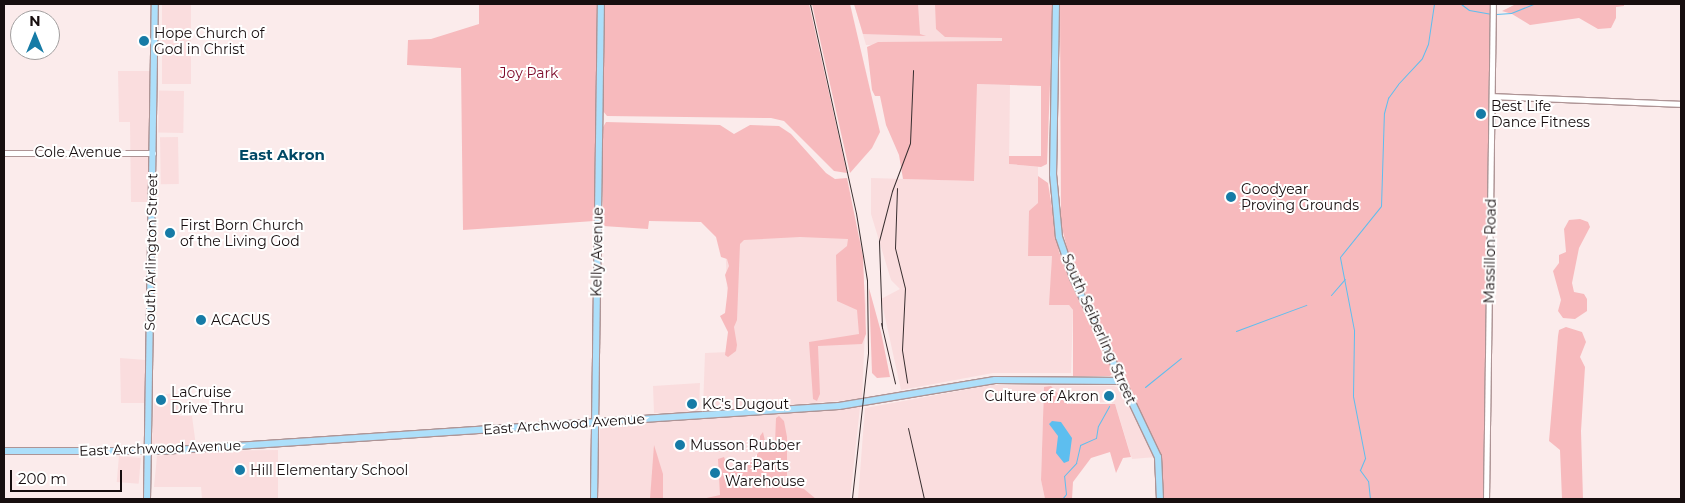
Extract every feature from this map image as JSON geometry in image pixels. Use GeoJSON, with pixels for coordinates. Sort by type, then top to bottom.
{"type":"FeatureCollection","features":[{"type":"Feature","properties":{"kind":"main road","name":"South Arlington Street"},"geometry":{"type":"LineString","coordinates":[[147,499],[155,4]]}},
{"type":"Feature","properties":{"kind":"main road","name":"Kelly Avenue"},"geometry":{"type":"LineString","coordinates":[[594,499],[601,4]]}},
{"type":"Feature","properties":{"kind":"main road","name":"South Seiberling Street"},"geometry":{"type":"LineString","coordinates":[[1056,4],[1053,174],[1058,228],[1073,278],[1158,457],[1160,499]]}},
{"type":"Feature","properties":{"kind":"main road","name":"East Archwood Avenue"},"geometry":{"type":"LineString","coordinates":[[4,451],[148,451],[848,405],[995,380],[1122,381]]}},
{"type":"Feature","properties":{"kind":"street","name":"Massillon Road"},"geometry":{"type":"LineString","coordinates":[[1486,499],[1493,6]]}},
{"type":"Feature","properties":{"kind":"street"},"geometry":{"type":"LineString","coordinates":[[1492,96],[1681,104]]}},
{"type":"Feature","properties":{"kind":"street","name":"Cole Avenue"},"geometry":{"type":"LineString","coordinates":[[4,153],[153,153]]}},
{"type":"Feature","properties":{"kind":"shaded area"},"geometry":{"type":"Polygon","coordinates":[[[162,4],[191,4],[191,84],[162,84],[162,4]]]}},
{"type":"Feature","properties":{"kind":"shaded area"},"geometry":{"type":"Polygon","coordinates":[[[854,4],[1003,4],[1002,42],[866,45],[854,4]]]}},
{"type":"Feature","properties":{"kind":"shaded area"},"geometry":{"type":"Polygon","coordinates":[[[118,71],[154,71],[152,202],[131,202],[130,122],[119,122],[118,71]]]}},
{"type":"Feature","properties":{"kind":"shaded area"},"geometry":{"type":"Polygon","coordinates":[[[976,84],[1010,85],[1009,164],[1038,167],[1038,203],[1028,256],[1052,256],[1050,304],[1069,305],[1073,310],[1071,373],[993,373],[901,390],[881,299],[900,289],[891,280],[871,214],[871,178],[974,181],[976,84]]]}},
{"type":"Feature","properties":{"kind":"shaded area"},"geometry":{"type":"Polygon","coordinates":[[[159,91],[184,91],[183,133],[158,133],[159,91]]]}},
{"type":"Feature","properties":{"kind":"shaded area"},"geometry":{"type":"Polygon","coordinates":[[[160,137],[178,137],[179,184],[161,184],[160,137]]]}},
{"type":"Feature","properties":{"kind":"shaded area"},"geometry":{"type":"Polygon","coordinates":[[[725,232],[860,238],[866,306],[862,399],[713,411],[703,408],[705,353],[729,352],[725,232]]]}},
{"type":"Feature","properties":{"kind":"shaded area"},"geometry":{"type":"Polygon","coordinates":[[[120,358],[146,360],[144,403],[121,403],[120,358]]]}},
{"type":"Feature","properties":{"kind":"shaded area"},"geometry":{"type":"Polygon","coordinates":[[[700,383],[699,409],[696,412],[654,413],[653,386],[700,383]]]}},
{"type":"Feature","properties":{"kind":"shaded area"},"geometry":{"type":"Polygon","coordinates":[[[991,385],[1114,386],[1125,391],[1156,457],[1132,459],[1116,407],[1110,402],[1067,404],[1051,387],[1044,387],[1041,480],[1045,499],[858,499],[865,408],[991,385]]]}},
{"type":"Feature","properties":{"kind":"shaded area"},"geometry":{"type":"Polygon","coordinates":[[[177,393],[179,416],[192,416],[196,446],[157,448],[152,443],[154,400],[156,395],[177,393]]]}},
{"type":"Feature","properties":{"kind":"shaded area"},"geometry":{"type":"Polygon","coordinates":[[[860,407],[850,499],[597,499],[600,426],[860,407]]]}},
{"type":"Feature","properties":{"kind":"shaded area","name":"Hill Elementary School"},"geometry":{"type":"Polygon","coordinates":[[[278,450],[278,499],[202,499],[201,487],[154,487],[157,456],[202,451],[278,450]]]}},
{"type":"Feature","properties":{"kind":"shaded area"},"geometry":{"type":"Polygon","coordinates":[[[119,456],[141,458],[139,484],[117,482],[119,456]]]}},
{"type":"Feature","properties":{"kind":"green space","name":"Joy Park"},"geometry":{"type":"Polygon","coordinates":[[[479,4],[597,4],[594,221],[463,230],[461,68],[407,65],[408,40],[431,39],[479,24],[479,4]]]}},
{"type":"Feature","properties":{"kind":"green space"},"geometry":{"type":"Polygon","coordinates":[[[605,4],[809,4],[847,173],[834,171],[784,121],[771,118],[607,116],[603,111],[605,4]]]}},
{"type":"Feature","properties":{"kind":"green space"},"geometry":{"type":"Polygon","coordinates":[[[812,4],[850,4],[880,132],[872,148],[850,173],[812,4]]]}},
{"type":"Feature","properties":{"kind":"green space"},"geometry":{"type":"Polygon","coordinates":[[[854,4],[918,4],[920,34],[926,36],[863,34],[854,4]]]}},
{"type":"Feature","properties":{"kind":"green space"},"geometry":{"type":"Polygon","coordinates":[[[935,4],[1053,4],[1047,164],[1041,167],[1009,164],[1009,156],[1041,156],[1041,86],[977,84],[974,181],[903,179],[899,155],[886,125],[880,96],[875,96],[872,90],[867,47],[878,42],[1002,41],[1002,38],[945,37],[936,29],[935,4]]]}},
{"type":"Feature","properties":{"kind":"green space"},"geometry":{"type":"Polygon","coordinates":[[[1060,4],[1490,4],[1483,499],[1164,499],[1161,457],[1070,260],[1061,224],[1060,4]]]}},
{"type":"Feature","properties":{"kind":"green space"},"geometry":{"type":"Polygon","coordinates":[[[1516,4],[1624,4],[1624,6],[1616,7],[1616,18],[1611,28],[1598,29],[1579,18],[1530,25],[1512,14],[1502,11],[1516,4]]]}},
{"type":"Feature","properties":{"kind":"green space"},"geometry":{"type":"Polygon","coordinates":[[[606,122],[720,125],[734,134],[750,125],[779,126],[791,134],[826,173],[835,179],[847,178],[863,257],[866,334],[862,344],[818,346],[820,394],[817,401],[813,399],[809,342],[859,334],[857,310],[837,301],[836,255],[847,246],[848,239],[800,237],[744,240],[740,244],[737,320],[734,327],[737,345],[736,351],[728,357],[725,355],[728,332],[720,316],[725,313],[728,288],[725,275],[729,266],[727,259],[721,257],[716,237],[701,222],[649,221],[648,229],[603,226],[602,129],[606,122]]]}},
{"type":"Feature","properties":{"kind":"green space"},"geometry":{"type":"Polygon","coordinates":[[[1038,176],[1048,183],[1059,252],[1114,372],[1110,376],[1073,376],[1073,310],[1069,305],[1049,305],[1052,256],[1028,256],[1029,211],[1038,203],[1038,176]]]}},
{"type":"Feature","properties":{"kind":"green space"},"geometry":{"type":"Polygon","coordinates":[[[1580,219],[1588,222],[1590,227],[1579,248],[1572,283],[1574,292],[1584,294],[1587,299],[1587,311],[1575,319],[1563,318],[1558,311],[1561,300],[1553,271],[1559,263],[1559,255],[1566,252],[1564,229],[1569,220],[1580,219]]]}},
{"type":"Feature","properties":{"kind":"green space"},"geometry":{"type":"Polygon","coordinates":[[[869,288],[881,332],[890,377],[877,378],[872,373],[869,288]]]}},
{"type":"Feature","properties":{"kind":"green space"},"geometry":{"type":"Polygon","coordinates":[[[1566,327],[1582,332],[1586,342],[1580,357],[1585,367],[1581,431],[1583,499],[1562,499],[1560,450],[1549,441],[1558,336],[1559,330],[1566,327]]]}},
{"type":"Feature","properties":{"kind":"green space"},"geometry":{"type":"Polygon","coordinates":[[[1051,386],[1067,404],[1115,404],[1131,457],[1123,458],[1116,473],[1110,452],[1091,458],[1073,482],[1072,499],[1045,499],[1041,480],[1044,387],[1051,386]]]}},
{"type":"Feature","properties":{"kind":"green space"},"geometry":{"type":"Polygon","coordinates":[[[779,416],[784,421],[787,437],[787,477],[791,486],[804,489],[816,499],[702,499],[720,495],[718,459],[724,457],[728,467],[745,466],[760,451],[760,436],[763,432],[765,441],[775,443],[776,418],[779,416]]]}},
{"type":"Feature","properties":{"kind":"green space"},"geometry":{"type":"Polygon","coordinates":[[[654,445],[663,474],[663,499],[650,499],[654,445]]]}},
{"type":"Feature","properties":{"kind":"water"},"geometry":{"type":"Polygon","coordinates":[[[1052,421],[1061,422],[1072,438],[1069,461],[1064,463],[1056,453],[1058,436],[1049,424],[1052,421]]]}},
{"type":"Feature","properties":{"kind":"waterway"},"geometry":{"type":"LineString","coordinates":[[1370,499],[1368,481],[1360,470],[1365,458],[1353,396],[1354,330],[1340,257],[1381,206],[1384,113],[1388,98],[1422,58],[1428,44],[1434,4]]}},
{"type":"Feature","properties":{"kind":"waterway"},"geometry":{"type":"LineString","coordinates":[[1461,4],[1469,10],[1492,14]]}},
{"type":"Feature","properties":{"kind":"waterway"},"geometry":{"type":"LineString","coordinates":[[1496,14],[1511,13],[1533,4]]}},
{"type":"Feature","properties":{"kind":"waterway"},"geometry":{"type":"LineString","coordinates":[[1331,295],[1345,279]]}},
{"type":"Feature","properties":{"kind":"waterway"},"geometry":{"type":"LineString","coordinates":[[1236,331],[1306,305]]}},
{"type":"Feature","properties":{"kind":"waterway"},"geometry":{"type":"LineString","coordinates":[[1145,387],[1181,358]]}},
{"type":"Feature","properties":{"kind":"waterway"},"geometry":{"type":"LineString","coordinates":[[1062,499],[1066,494],[1064,476],[1076,463],[1080,445],[1096,438],[1098,426],[1109,406]]}},
{"type":"Feature","properties":{"kind":"railway"},"geometry":{"type":"LineString","coordinates":[[810,4],[856,213],[867,280],[868,353],[852,499]]}},
{"type":"Feature","properties":{"kind":"railway"},"geometry":{"type":"LineString","coordinates":[[882,328],[879,241],[892,191],[910,143],[913,70]]}},
{"type":"Feature","properties":{"kind":"railway"},"geometry":{"type":"LineString","coordinates":[[897,188],[895,248],[905,288],[902,350],[907,383]]}},
{"type":"Feature","properties":{"kind":"railway"},"geometry":{"type":"LineString","coordinates":[[881,323],[895,383]]}},
{"type":"Feature","properties":{"kind":"railway"},"geometry":{"type":"LineString","coordinates":[[908,428],[924,499]]}},
{"type":"Feature","properties":{"kind":"place","name":"Hope Church of God in Christ"},"geometry":{"type":"Point","coordinates":[144,41]}},
{"type":"Feature","properties":{"kind":"place","name":"Best Life Dance Fitness"},"geometry":{"type":"Point","coordinates":[1481,114]}},
{"type":"Feature","properties":{"kind":"place","name":"Goodyear Proving Grounds"},"geometry":{"type":"Point","coordinates":[1231,197]}},
{"type":"Feature","properties":{"kind":"place","name":"First Born Church of the Living God"},"geometry":{"type":"Point","coordinates":[170,233]}},
{"type":"Feature","properties":{"kind":"place","name":"ACACUS"},"geometry":{"type":"Point","coordinates":[201,320]}},
{"type":"Feature","properties":{"kind":"place","name":"Culture of Akron"},"geometry":{"type":"Point","coordinates":[1109,396]}},
{"type":"Feature","properties":{"kind":"place","name":"LaCruise Drive Thru"},"geometry":{"type":"Point","coordinates":[161,400]}},
{"type":"Feature","properties":{"kind":"place","name":"KC's Dugout"},"geometry":{"type":"Point","coordinates":[692,404]}},
{"type":"Feature","properties":{"kind":"place","name":"Musson Rubber"},"geometry":{"type":"Point","coordinates":[680,445]}},
{"type":"Feature","properties":{"kind":"place","name":"Hill Elementary School"},"geometry":{"type":"Point","coordinates":[240,470]}},
{"type":"Feature","properties":{"kind":"place","name":"Car Parts Warehouse"},"geometry":{"type":"Point","coordinates":[715,473]}},
{"type":"Feature","properties":{"kind":"district","name":"East Akron"},"geometry":{"type":"Point","coordinates":[282,155]}}]}
